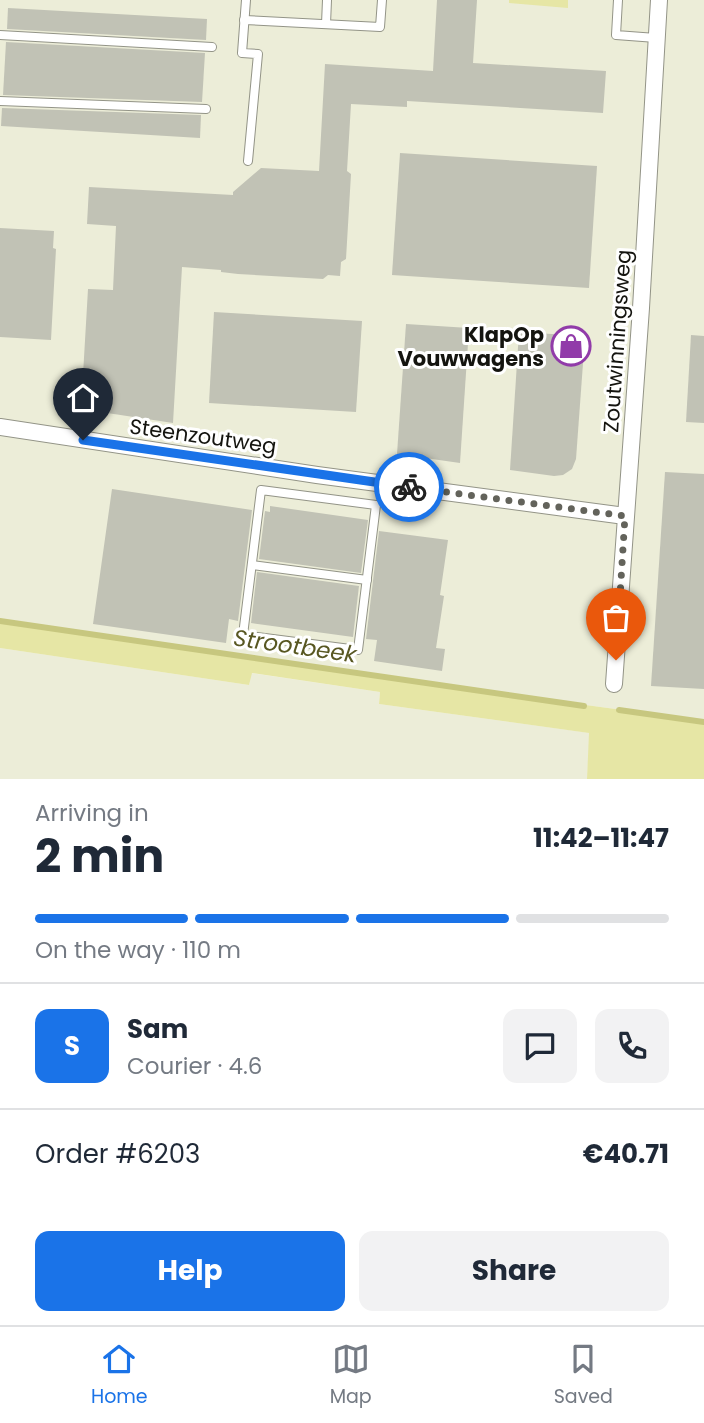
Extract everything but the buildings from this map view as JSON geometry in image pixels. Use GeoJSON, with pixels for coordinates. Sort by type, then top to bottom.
{"type":"FeatureCollection","features":[{"type":"Feature","properties":{"kind":"street","name":"Zoutwinningsweg"},"geometry":{"type":"LineString","coordinates":[[614,684],[641,309],[659,0]]}},
{"type":"Feature","properties":{"kind":"street","name":"Steenzoutweg"},"geometry":{"type":"LineString","coordinates":[[0,427],[317,475],[625,516]]}},
{"type":"Feature","properties":{"kind":"lane"},"geometry":{"type":"LineString","coordinates":[[246,0],[242,53],[258,54],[248,161]]}},
{"type":"Feature","properties":{"kind":"lane"},"geometry":{"type":"LineString","coordinates":[[326,24],[327,0]]}},
{"type":"Feature","properties":{"kind":"lane"},"geometry":{"type":"LineString","coordinates":[[244,20],[380,27],[382,0]]}},
{"type":"Feature","properties":{"kind":"lane"},"geometry":{"type":"LineString","coordinates":[[618,0],[615,35],[656,38]]}},
{"type":"Feature","properties":{"kind":"lane"},"geometry":{"type":"LineString","coordinates":[[0,35],[212,47]]}},
{"type":"Feature","properties":{"kind":"lane"},"geometry":{"type":"LineString","coordinates":[[0,101],[206,109]]}},
{"type":"Feature","properties":{"kind":"lane"},"geometry":{"type":"LineString","coordinates":[[314,497],[317,475]]}},
{"type":"Feature","properties":{"kind":"lane"},"geometry":{"type":"LineString","coordinates":[[261,490],[314,497],[376,505],[358,650],[243,635],[261,490]]}},
{"type":"Feature","properties":{"kind":"lane"},"geometry":{"type":"LineString","coordinates":[[252,565],[367,580]]}},
{"type":"Feature","properties":{"kind":"shaded area"},"geometry":{"type":"Polygon","coordinates":[[[0,0],[704,0],[704,721],[245,659],[0,622],[0,0]]]}},
{"type":"Feature","properties":{"kind":"shaded area"},"geometry":{"type":"Polygon","coordinates":[[[0,648],[249,685],[251,673],[380,692],[379,704],[590,733],[587,779],[0,779],[0,648]]]}},
{"type":"Feature","properties":{"kind":"green space"},"geometry":{"type":"Polygon","coordinates":[[[509,0],[568,0],[568,8],[509,3],[509,0]]]}},
{"type":"Feature","properties":{"kind":"green space"},"geometry":{"type":"Polygon","coordinates":[[[0,622],[245,659],[704,721],[704,779],[587,779],[589,733],[379,704],[380,692],[252,673],[249,685],[0,648],[0,622]]]}},
{"type":"Feature","properties":{"kind":"waterway","name":"Strootbeek"},"geometry":{"type":"LineString","coordinates":[[0,621],[584,706]]}},
{"type":"Feature","properties":{"kind":"waterway","name":"Strootbeek"},"geometry":{"type":"LineString","coordinates":[[619,710],[704,722]]}},
{"type":"Feature","properties":{"kind":"way so far"},"geometry":{"type":"LineString","coordinates":[[409,487],[625,516],[616,660]]}},
{"type":"Feature","properties":{"kind":"place","name":"KlapOp Vouwwagens"},"geometry":{"type":"Point","coordinates":[571,346]}},
{"type":"Feature","properties":{"kind":"route"},"geometry":{"type":"LineString","coordinates":[[83,440],[409,487]]}}]}
